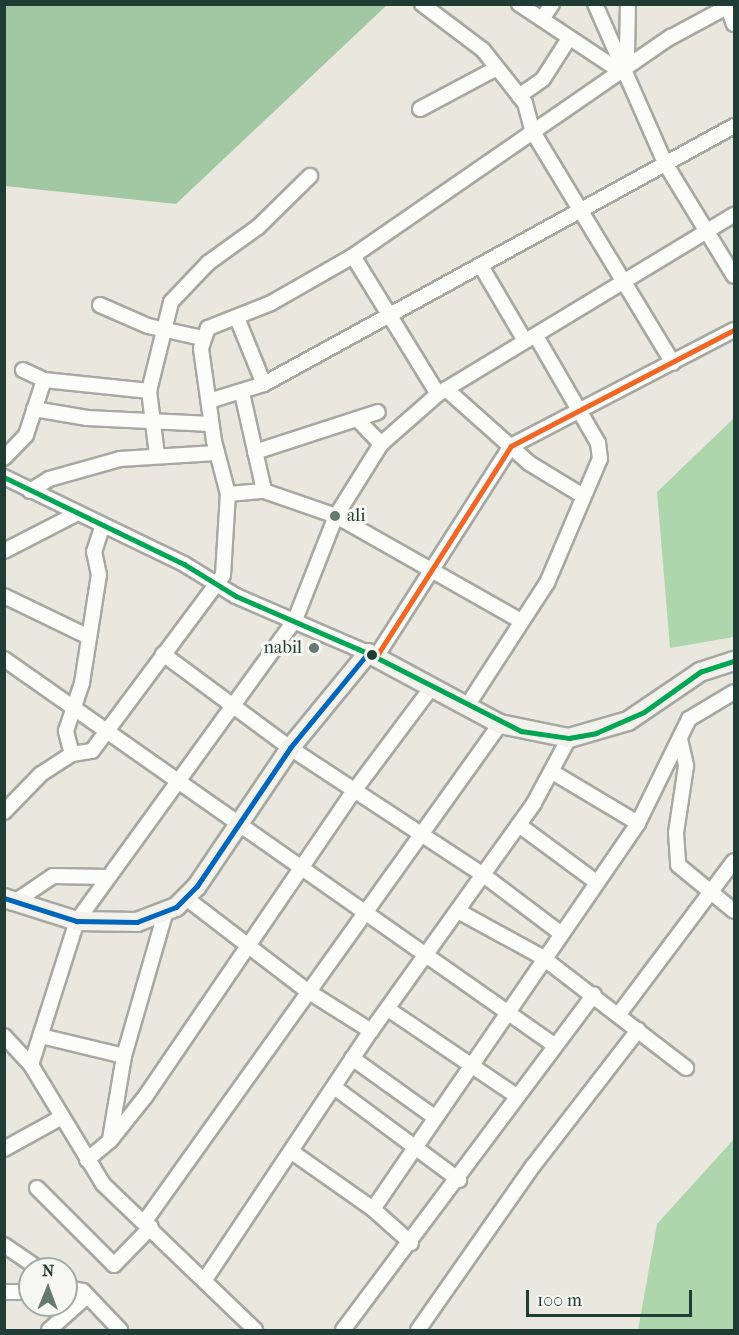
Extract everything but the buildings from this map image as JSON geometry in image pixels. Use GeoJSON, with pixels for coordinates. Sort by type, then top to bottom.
{"type":"FeatureCollection","features":[{"type":"Feature","properties":{"kind":"street"},"geometry":{"type":"LineString","coordinates":[[422,4],[470,38],[519,96],[533,132],[580,208],[622,284],[673,363]]}},
{"type":"Feature","properties":{"kind":"street"},"geometry":{"type":"LineString","coordinates":[[519,4],[568,40],[620,71]]}},
{"type":"Feature","properties":{"kind":"street"},"geometry":{"type":"LineString","coordinates":[[542,20],[552,4]]}},
{"type":"Feature","properties":{"kind":"street"},"geometry":{"type":"LineString","coordinates":[[595,4],[608,25],[620,71],[665,163],[735,276]]}},
{"type":"Feature","properties":{"kind":"street"},"geometry":{"type":"LineString","coordinates":[[620,71],[627,54],[628,4]]}},
{"type":"Feature","properties":{"kind":"street"},"geometry":{"type":"LineString","coordinates":[[4,812],[26,787],[72,754],[92,751],[216,584],[227,557],[228,494],[216,453],[211,423],[202,338],[214,324],[237,318],[353,256],[620,71],[727,6],[735,24]]}},
{"type":"Feature","properties":{"kind":"street"},"geometry":{"type":"LineString","coordinates":[[519,96],[543,79],[568,40]]}},
{"type":"Feature","properties":{"kind":"street"},"geometry":{"type":"LineString","coordinates":[[420,109],[497,68]]}},
{"type":"Feature","properties":{"kind":"street"},"geometry":{"type":"LineString","coordinates":[[209,401],[242,393],[264,384],[481,266],[580,208],[735,126]]}},
{"type":"Feature","properties":{"kind":"street"},"geometry":{"type":"LineString","coordinates":[[157,455],[149,392],[161,328],[177,292],[310,177]]}},
{"type":"Feature","properties":{"kind":"street"},"geometry":{"type":"LineString","coordinates":[[31,1065],[77,921],[295,620],[336,516],[381,444],[442,391],[735,215]]}},
{"type":"Feature","properties":{"kind":"street"},"geometry":{"type":"LineString","coordinates":[[353,256],[442,391],[545,475],[583,496]]}},
{"type":"Feature","properties":{"kind":"street"},"geometry":{"type":"LineString","coordinates":[[467,706],[547,583],[601,453],[576,409],[481,266]]}},
{"type":"Feature","properties":{"kind":"street"},"geometry":{"type":"LineString","coordinates":[[100,305],[161,328],[202,338]]}},
{"type":"Feature","properties":{"kind":"street"},"geometry":{"type":"LineString","coordinates":[[237,318],[264,384]]}},
{"type":"Feature","properties":{"kind":"street"},"geometry":{"type":"LineString","coordinates":[[7,901],[77,921],[137,922],[165,914],[186,898],[290,748],[372,655],[511,446],[576,409],[673,363],[735,330]]}},
{"type":"Feature","properties":{"kind":"street"},"geometry":{"type":"LineString","coordinates":[[23,370],[44,380],[149,392]]}},
{"type":"Feature","properties":{"kind":"street"},"geometry":{"type":"LineString","coordinates":[[4,459],[26,435],[44,380]]}},
{"type":"Feature","properties":{"kind":"street"},"geometry":{"type":"LineString","coordinates":[[242,393],[264,491]]}},
{"type":"Feature","properties":{"kind":"street"},"geometry":{"type":"LineString","coordinates":[[34,409],[151,421],[211,423]]}},
{"type":"Feature","properties":{"kind":"street"},"geometry":{"type":"LineString","coordinates":[[255,452],[359,421],[378,412]]}},
{"type":"Feature","properties":{"kind":"street"},"geometry":{"type":"LineString","coordinates":[[359,421],[381,444]]}},
{"type":"Feature","properties":{"kind":"street"},"geometry":{"type":"LineString","coordinates":[[30,491],[99,464],[157,455],[216,453]]}},
{"type":"Feature","properties":{"kind":"street"},"geometry":{"type":"LineString","coordinates":[[4,477],[74,515],[216,584],[372,655],[500,724],[569,738],[628,721],[700,672],[735,661]]}},
{"type":"Feature","properties":{"kind":"street"},"geometry":{"type":"LineString","coordinates":[[228,494],[264,491],[336,516],[521,621]]}},
{"type":"Feature","properties":{"kind":"street"},"geometry":{"type":"LineString","coordinates":[[4,551],[74,515]]}},
{"type":"Feature","properties":{"kind":"street"},"geometry":{"type":"LineString","coordinates":[[72,754],[66,731],[74,708],[89,637],[99,575],[94,552],[102,527]]}},
{"type":"Feature","properties":{"kind":"street"},"geometry":{"type":"LineString","coordinates":[[4,596],[89,637]]}},
{"type":"Feature","properties":{"kind":"street"},"geometry":{"type":"LineString","coordinates":[[163,654],[234,704],[290,748],[482,874],[559,932]]}},
{"type":"Feature","properties":{"kind":"street"},"geometry":{"type":"LineString","coordinates":[[4,659],[554,1045]]}},
{"type":"Feature","properties":{"kind":"street"},"geometry":{"type":"LineString","coordinates":[[87,1160],[110,1141],[354,791],[431,688]]}},
{"type":"Feature","properties":{"kind":"street"},"geometry":{"type":"LineString","coordinates":[[373,1209],[433,1116],[507,1012],[559,932],[638,823],[689,719],[735,692]]}},
{"type":"Feature","properties":{"kind":"street"},"geometry":{"type":"LineString","coordinates":[[37,1188],[114,1265],[148,1224],[306,990],[500,724]]}},
{"type":"Feature","properties":{"kind":"street"},"geometry":{"type":"LineString","coordinates":[[206,1278],[292,1152],[352,1058],[554,773],[569,738]]}},
{"type":"Feature","properties":{"kind":"street"},"geometry":{"type":"LineString","coordinates":[[680,740],[686,766],[676,858],[681,872],[735,911]]}},
{"type":"Feature","properties":{"kind":"street"},"geometry":{"type":"LineString","coordinates":[[554,773],[638,823]]}},
{"type":"Feature","properties":{"kind":"street"},"geometry":{"type":"LineString","coordinates":[[519,825],[595,881]]}},
{"type":"Feature","properties":{"kind":"street"},"geometry":{"type":"LineString","coordinates":[[619,1014],[735,861]]}},
{"type":"Feature","properties":{"kind":"street"},"geometry":{"type":"LineString","coordinates":[[7,901],[53,876],[107,877]]}},
{"type":"Feature","properties":{"kind":"street"},"geometry":{"type":"LineString","coordinates":[[186,898],[306,990],[371,1031]]}},
{"type":"Feature","properties":{"kind":"street"},"geometry":{"type":"LineString","coordinates":[[458,911],[542,957],[619,1014],[686,1068]]}},
{"type":"Feature","properties":{"kind":"street"},"geometry":{"type":"LineString","coordinates":[[110,1141],[124,1056],[165,914]]}},
{"type":"Feature","properties":{"kind":"street"},"geometry":{"type":"LineString","coordinates":[[343,1330],[459,1180],[515,1095],[594,995]]}},
{"type":"Feature","properties":{"kind":"street"},"geometry":{"type":"LineString","coordinates":[[388,1009],[515,1095]]}},
{"type":"Feature","properties":{"kind":"street"},"geometry":{"type":"LineString","coordinates":[[418,1330],[533,1166],[638,1030]]}},
{"type":"Feature","properties":{"kind":"street"},"geometry":{"type":"LineString","coordinates":[[4,1036],[31,1065],[103,1184],[206,1278],[255,1330]]}},
{"type":"Feature","properties":{"kind":"street"},"geometry":{"type":"LineString","coordinates":[[41,1036],[124,1056]]}},
{"type":"Feature","properties":{"kind":"street"},"geometry":{"type":"LineString","coordinates":[[352,1058],[433,1116]]}},
{"type":"Feature","properties":{"kind":"street"},"geometry":{"type":"LineString","coordinates":[[334,1087],[459,1180]]}},
{"type":"Feature","properties":{"kind":"street"},"geometry":{"type":"LineString","coordinates":[[4,1149],[62,1117]]}},
{"type":"Feature","properties":{"kind":"street"},"geometry":{"type":"LineString","coordinates":[[292,1152],[373,1209],[411,1243]]}},
{"type":"Feature","properties":{"kind":"street"},"geometry":{"type":"LineString","coordinates":[[4,1245],[22,1257]]}},
{"type":"Feature","properties":{"kind":"street"},"geometry":{"type":"LineString","coordinates":[[78,1293],[87,1296],[111,1327]]}},
{"type":"Feature","properties":{"kind":"street"},"geometry":{"type":"LineString","coordinates":[[49,1330],[87,1296]]}},
{"type":"Feature","properties":{"kind":"green space"},"geometry":{"type":"Polygon","coordinates":[[[5,4],[387,5],[176,204],[5,186],[5,4]]]}},
{"type":"Feature","properties":{"kind":"green space"},"geometry":{"type":"Polygon","coordinates":[[[734,418],[734,637],[670,648],[657,492],[734,418]]]}},
{"type":"Feature","properties":{"kind":"green space"},"geometry":{"type":"Polygon","coordinates":[[[734,1139],[734,1330],[638,1330],[657,1224],[734,1139]]]}},
{"type":"Feature","properties":{"kind":"transit line"},"geometry":{"type":"LineString","coordinates":[[376,657],[511,446],[734,330]]}},
{"type":"Feature","properties":{"kind":"transit line"},"geometry":{"type":"LineString","coordinates":[[4,477],[184,564],[236,596],[368,653],[521,731],[569,738],[596,733],[644,712],[700,672],[734,661]]}},
{"type":"Feature","properties":{"kind":"transit line"},"geometry":{"type":"LineString","coordinates":[[4,898],[77,921],[137,922],[176,907],[197,886],[290,748],[368,653]]}},
{"type":"Feature","properties":{"kind":"place","name":"ali"},"geometry":{"type":"Point","coordinates":[335,516]}},
{"type":"Feature","properties":{"kind":"place","name":"nabil"},"geometry":{"type":"Point","coordinates":[314,648]}}]}
